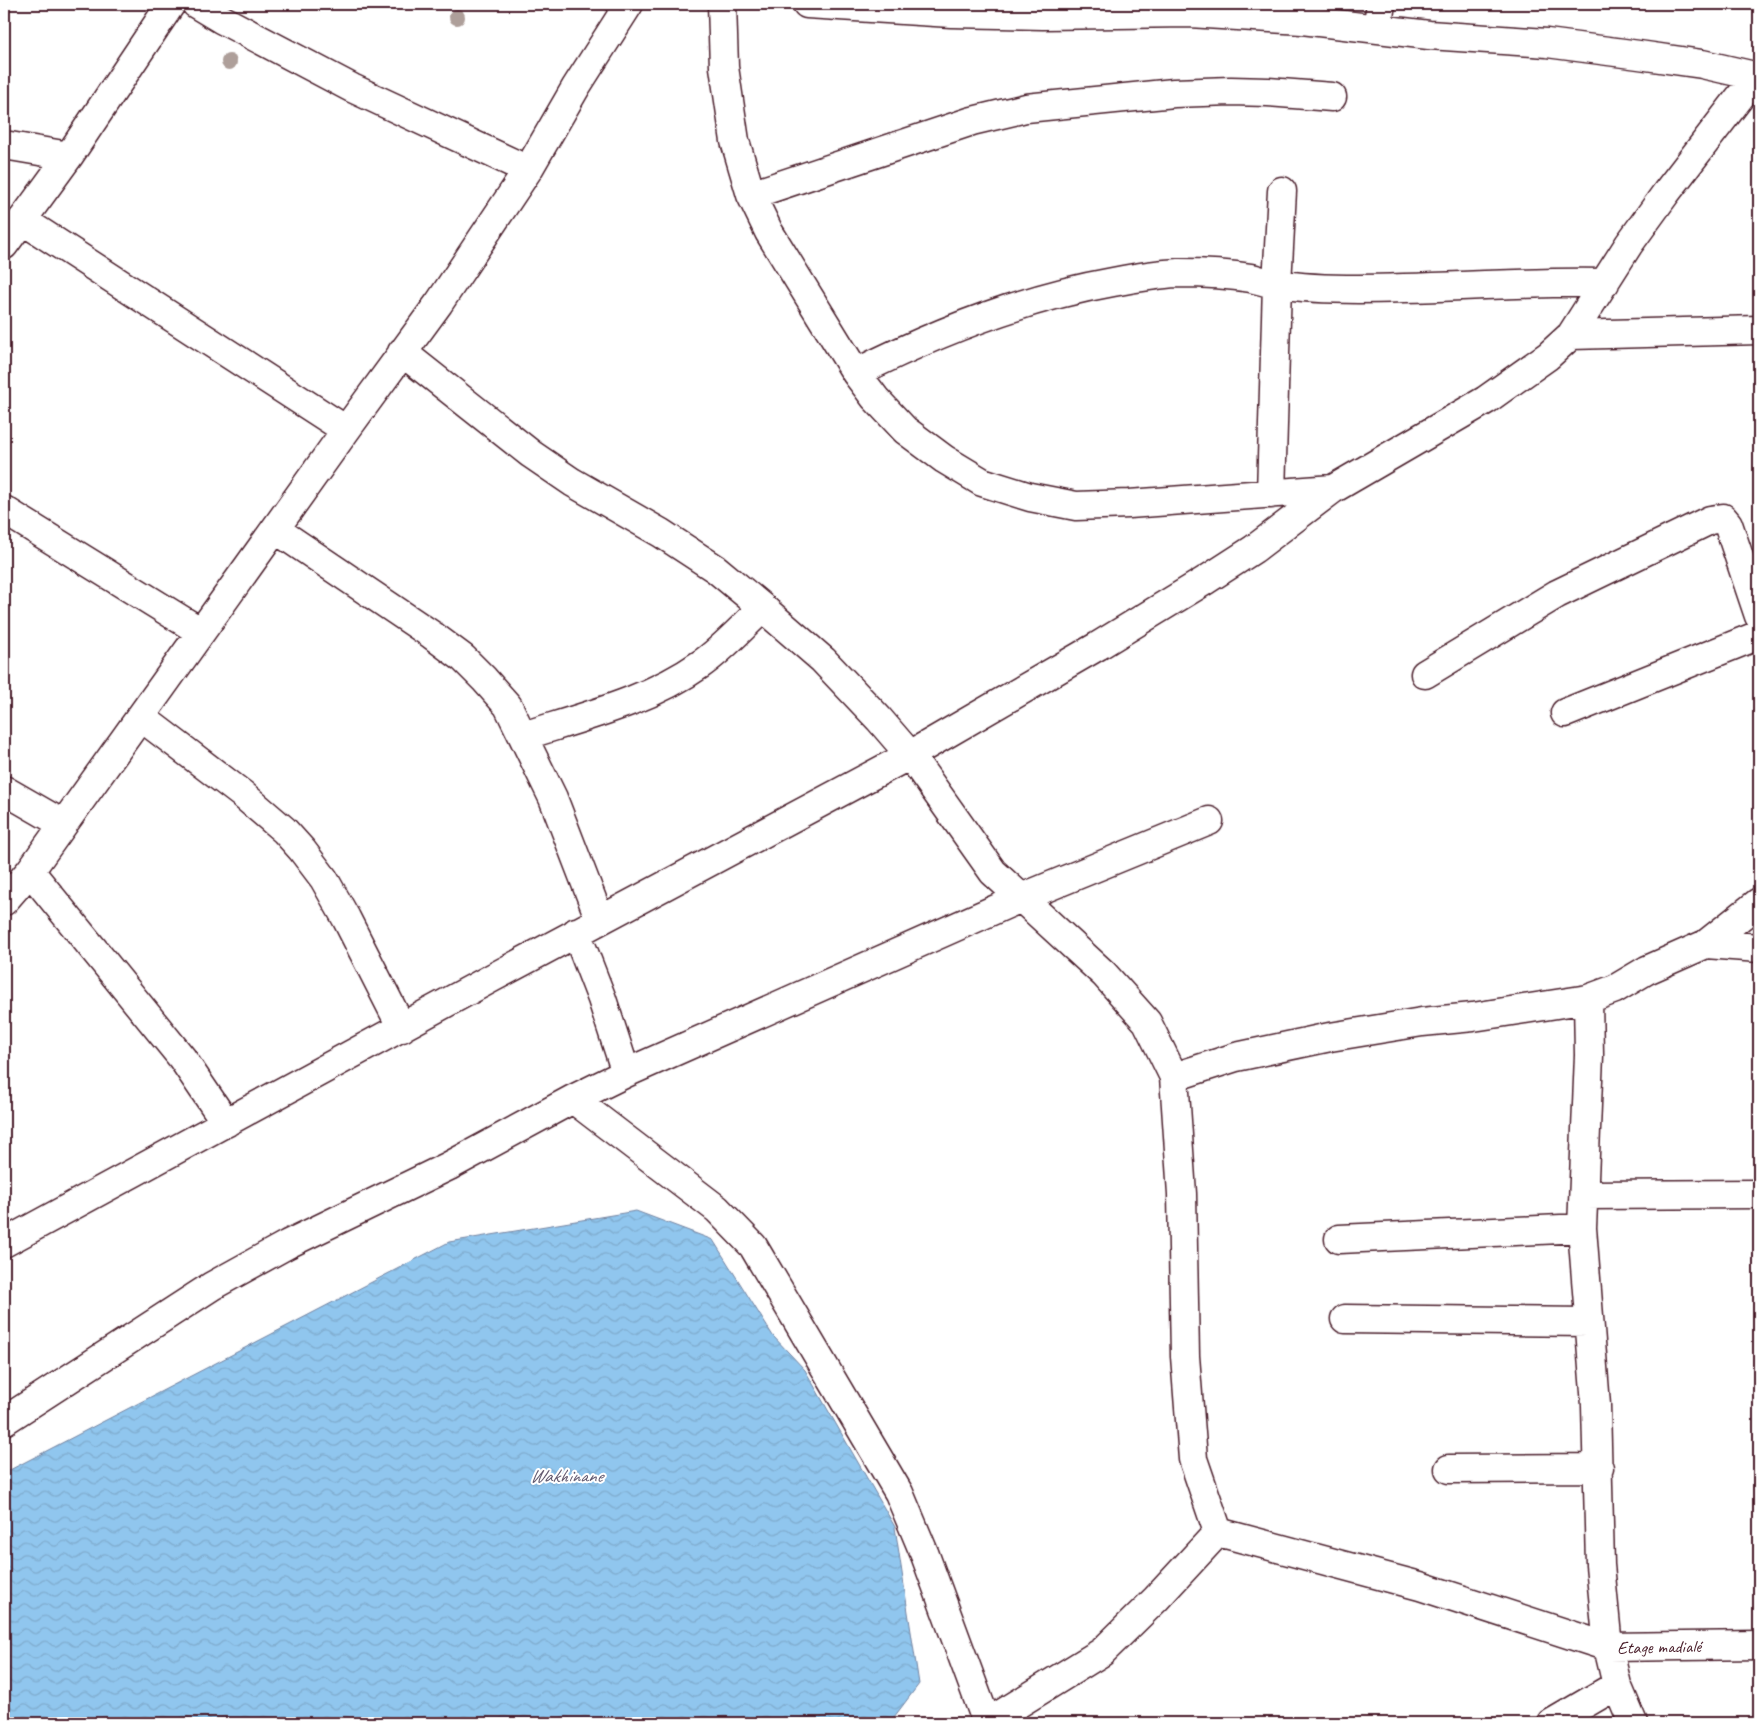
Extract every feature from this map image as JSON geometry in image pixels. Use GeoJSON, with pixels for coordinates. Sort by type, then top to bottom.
{"type":"FeatureCollection","features":[{"type":"Feature","properties":{"kind":"street"},"geometry":{"type":"LineString","coordinates":[[4,245],[69,156],[171,4]]}},
{"type":"Feature","properties":{"kind":"street"},"geometry":{"type":"LineString","coordinates":[[196,4],[352,88],[528,170]]}},
{"type":"Feature","properties":{"kind":"street"},"geometry":{"type":"LineString","coordinates":[[4,900],[30,871],[275,528],[439,303],[528,170],[576,86],[629,4]]}},
{"type":"Feature","properties":{"kind":"street"},"geometry":{"type":"LineString","coordinates":[[722,4],[724,67],[735,141],[751,195],[770,232],[856,373],[905,430],[944,460],[982,482],[1030,497],[1076,506],[1333,489]]}},
{"type":"Feature","properties":{"kind":"street"},"geometry":{"type":"LineString","coordinates":[[816,4],[951,13],[1034,15],[1189,8],[1302,20],[1379,16],[1429,36],[1546,43],[1702,64],[1759,77]]}},
{"type":"Feature","properties":{"kind":"street"},"geometry":{"type":"LineString","coordinates":[[7,1234],[226,1123],[576,932],[910,755],[1098,646],[1206,580],[1254,549],[1333,489],[1486,400],[1548,356],[1571,335],[1630,244],[1688,164],[1743,92],[1759,77]]}},
{"type":"Feature","properties":{"kind":"street"},"geometry":{"type":"LineString","coordinates":[[751,195],[972,121],[1026,108],[1174,93],[1231,91],[1332,97]]}},
{"type":"Feature","properties":{"kind":"street"},"geometry":{"type":"LineString","coordinates":[[4,145],[69,156]]}},
{"type":"Feature","properties":{"kind":"street"},"geometry":{"type":"LineString","coordinates":[[1271,494],[1277,284],[1282,191]]}},
{"type":"Feature","properties":{"kind":"street"},"geometry":{"type":"LineString","coordinates":[[22,220],[346,430]]}},
{"type":"Feature","properties":{"kind":"street"},"geometry":{"type":"LineString","coordinates":[[856,373],[892,354],[944,332],[1020,306],[1082,288],[1142,277],[1176,273],[1207,274],[1250,278],[1277,284],[1356,289],[1549,282],[1604,283]]}},
{"type":"Feature","properties":{"kind":"street"},"geometry":{"type":"LineString","coordinates":[[1571,335],[1759,330]]}},
{"type":"Feature","properties":{"kind":"street"},"geometry":{"type":"LineString","coordinates":[[402,352],[531,454],[572,482],[661,533],[716,569],[823,660],[910,755],[994,872],[1104,974],[1147,1022],[1174,1077],[1182,1194],[1185,1356],[1193,1458],[1218,1532]]}},
{"type":"Feature","properties":{"kind":"street"},"geometry":{"type":"LineString","coordinates":[[4,510],[202,632]]}},
{"type":"Feature","properties":{"kind":"street"},"geometry":{"type":"LineString","coordinates":[[1425,674],[1558,594],[1710,520],[1723,518],[1728,524],[1759,616]]}},
{"type":"Feature","properties":{"kind":"street"},"geometry":{"type":"LineString","coordinates":[[275,528],[463,658],[508,706],[553,798],[600,920]]}},
{"type":"Feature","properties":{"kind":"street"},"geometry":{"type":"LineString","coordinates":[[523,736],[624,703],[676,680],[702,664],[763,608]]}},
{"type":"Feature","properties":{"kind":"street"},"geometry":{"type":"LineString","coordinates":[[1565,713],[1759,635]]}},
{"type":"Feature","properties":{"kind":"street"},"geometry":{"type":"LineString","coordinates":[[141,717],[242,794],[284,830],[302,850],[324,879],[346,918],[402,1028]]}},
{"type":"Feature","properties":{"kind":"street"},"geometry":{"type":"LineString","coordinates":[[4,790],[63,824]]}},
{"type":"Feature","properties":{"kind":"street"},"geometry":{"type":"LineString","coordinates":[[4,1421],[212,1286],[288,1244],[449,1166],[573,1098],[1021,898],[1209,821]]}},
{"type":"Feature","properties":{"kind":"street"},"geometry":{"type":"LineString","coordinates":[[30,871],[182,1058],[226,1123]]}},
{"type":"Feature","properties":{"kind":"street"},"geometry":{"type":"LineString","coordinates":[[1174,1077],[1236,1057],[1330,1037],[1588,999],[1614,989],[1647,970],[1706,944],[1759,902]]}},
{"type":"Feature","properties":{"kind":"street"},"geometry":{"type":"LineString","coordinates":[[576,932],[602,998],[626,1073]]}},
{"type":"Feature","properties":{"kind":"street"},"geometry":{"type":"LineString","coordinates":[[1706,944],[1759,948]]}},
{"type":"Feature","properties":{"kind":"street"},"geometry":{"type":"LineString","coordinates":[[1218,1532],[1420,1586],[1608,1647],[1600,1565],[1596,1405],[1582,1228],[1589,1055],[1588,999]]}},
{"type":"Feature","properties":{"kind":"street"},"geometry":{"type":"LineString","coordinates":[[573,1098],[717,1210],[753,1246],[899,1493],[925,1554],[987,1723],[1102,1652],[1156,1599],[1218,1532]]}},
{"type":"Feature","properties":{"kind":"street"},"geometry":{"type":"LineString","coordinates":[[1584,1195],[1759,1194]]}},
{"type":"Feature","properties":{"kind":"street"},"geometry":{"type":"LineString","coordinates":[[1339,1239],[1582,1228]]}},
{"type":"Feature","properties":{"kind":"street"},"geometry":{"type":"LineString","coordinates":[[1345,1319],[1589,1322]]}},
{"type":"Feature","properties":{"kind":"street"},"geometry":{"type":"LineString","coordinates":[[1449,1469],[1599,1468]]}},
{"type":"Feature","properties":{"kind":"street","name":"Etage madialé"},"geometry":{"type":"LineString","coordinates":[[1633,1723],[1617,1685],[1608,1647],[1759,1645]]}},
{"type":"Feature","properties":{"kind":"street"},"geometry":{"type":"LineString","coordinates":[[1552,1723],[1617,1685]]}},
{"type":"Feature","properties":{"kind":"water","name":"Wakhinane"},"geometry":{"type":"Polygon","coordinates":[[[636,1211],[713,1240],[773,1336],[805,1370],[895,1527],[919,1684],[891,1721],[888,1723],[4,1723],[4,1473],[449,1242],[636,1211]]]}}]}
